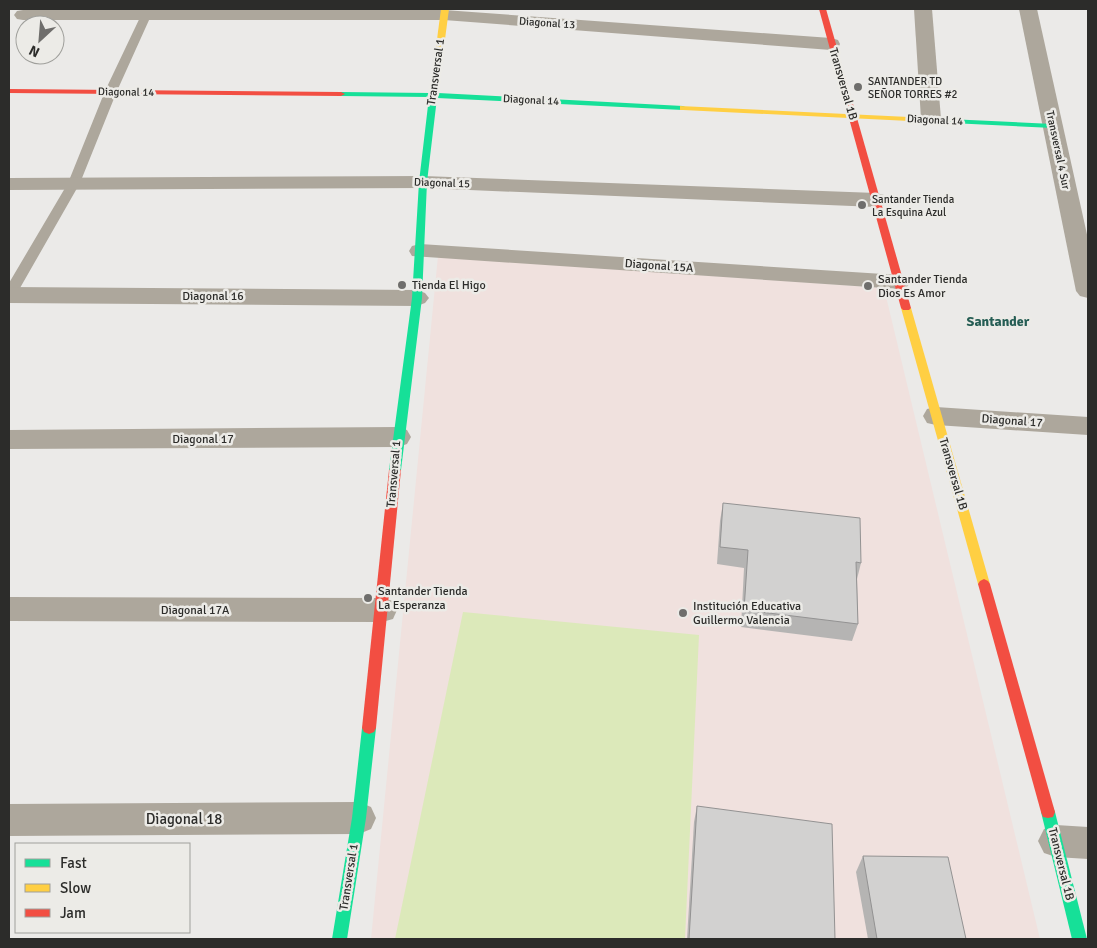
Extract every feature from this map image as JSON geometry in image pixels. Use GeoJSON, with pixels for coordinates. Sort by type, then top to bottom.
{"type":"FeatureCollection","features":[{"type":"Feature","properties":{"kind":"street","name":"Transversal 1B"},"geometry":{"type":"LineString","coordinates":[[822,9],[936,416],[1072,842],[1080,939]]}},
{"type":"Feature","properties":{"kind":"street"},"geometry":{"type":"LineString","coordinates":[[923,9],[931,119]]}},
{"type":"Feature","properties":{"kind":"street","name":"Transversal 4 Sur"},"geometry":{"type":"LineString","coordinates":[[1028,9],[1088,291]]}},
{"type":"Feature","properties":{"kind":"street","name":"Diagonal 13"},"geometry":{"type":"LineString","coordinates":[[23,15],[147,11],[445,12],[832,44]]}},
{"type":"Feature","properties":{"kind":"street","name":"Transversal 1"},"geometry":{"type":"LineString","coordinates":[[339,939],[358,818],[382,610],[398,437],[417,298],[423,182],[445,12]]}},
{"type":"Feature","properties":{"kind":"street","name":"Diagonal 14"},"geometry":{"type":"LineString","coordinates":[[9,91],[433,95],[1052,126]]}},
{"type":"Feature","properties":{"kind":"street","name":"Diagonal 15"},"geometry":{"type":"LineString","coordinates":[[9,184],[423,182],[876,200]]}},
{"type":"Feature","properties":{"kind":"street","name":"Diagonal 15A"},"geometry":{"type":"LineString","coordinates":[[420,251],[899,282]]}},
{"type":"Feature","properties":{"kind":"street","name":"Diagonal 16"},"geometry":{"type":"LineString","coordinates":[[9,295],[417,298]]}},
{"type":"Feature","properties":{"kind":"street","name":"Diagonal 17"},"geometry":{"type":"LineString","coordinates":[[936,416],[1088,426]]}},
{"type":"Feature","properties":{"kind":"street","name":"Diagonal 17"},"geometry":{"type":"LineString","coordinates":[[9,440],[398,437]]}},
{"type":"Feature","properties":{"kind":"street","name":"Diagonal 17A"},"geometry":{"type":"LineString","coordinates":[[9,609],[382,610]]}},
{"type":"Feature","properties":{"kind":"street","name":"Diagonal 18"},"geometry":{"type":"LineString","coordinates":[[9,820],[358,818]]}},
{"type":"Feature","properties":{"kind":"lane"},"geometry":{"type":"LineString","coordinates":[[9,295],[74,183],[111,91],[147,11]]}},
{"type":"Feature","properties":{"kind":"shaded area","name":"Institución Educativa Guillermo Valencia"},"geometry":{"type":"Polygon","coordinates":[[[438,256],[884,288],[1040,939],[371,939],[438,256]]]}},
{"type":"Feature","properties":{"kind":"green space"},"geometry":{"type":"Polygon","coordinates":[[[463,612],[699,635],[685,939],[395,939],[463,612]]]}},
{"type":"Feature","properties":{"kind":"building"},"geometry":{"type":"Polygon","coordinates":[[[723,503],[860,518],[861,563],[856,562],[858,624],[744,610],[748,550],[720,547],[723,503]]]}},
{"type":"Feature","properties":{"kind":"building"},"geometry":{"type":"Polygon","coordinates":[[[697,806],[832,824],[835,939],[689,939],[697,806]]]}},
{"type":"Feature","properties":{"kind":"building"},"geometry":{"type":"Polygon","coordinates":[[[863,856],[948,857],[966,939],[877,939],[863,856]]]}},
{"type":"Feature","properties":{"kind":"traffic: fast"},"geometry":{"type":"LineString","coordinates":[[395,470],[417,298],[423,182],[434,92]]}},
{"type":"Feature","properties":{"kind":"traffic: fast"},"geometry":{"type":"LineString","coordinates":[[341,94],[433,95],[683,108]]}},
{"type":"Feature","properties":{"kind":"traffic: fast"},"geometry":{"type":"LineString","coordinates":[[930,120],[1053,126]]}},
{"type":"Feature","properties":{"kind":"traffic: fast"},"geometry":{"type":"LineString","coordinates":[[339,939],[359,818],[369,728]]}},
{"type":"Feature","properties":{"kind":"traffic: fast"},"geometry":{"type":"LineString","coordinates":[[1048,812],[1080,939]]}},
{"type":"Feature","properties":{"kind":"traffic: slow"},"geometry":{"type":"LineString","coordinates":[[434,92],[445,9]]}},
{"type":"Feature","properties":{"kind":"traffic: slow"},"geometry":{"type":"LineString","coordinates":[[683,108],[930,120]]}},
{"type":"Feature","properties":{"kind":"traffic: slow"},"geometry":{"type":"LineString","coordinates":[[906,308],[984,584]]}},
{"type":"Feature","properties":{"kind":"traffic: jam"},"geometry":{"type":"LineString","coordinates":[[822,9],[906,308]]}},
{"type":"Feature","properties":{"kind":"traffic: jam"},"geometry":{"type":"LineString","coordinates":[[9,91],[341,94]]}},
{"type":"Feature","properties":{"kind":"traffic: jam"},"geometry":{"type":"LineString","coordinates":[[369,728],[395,470]]}},
{"type":"Feature","properties":{"kind":"traffic: jam"},"geometry":{"type":"LineString","coordinates":[[984,584],[1048,812]]}},
{"type":"Feature","properties":{"kind":"place","name":"SANTANDER TD SEÑOR TORRES #2"},"geometry":{"type":"Point","coordinates":[858,87]}},
{"type":"Feature","properties":{"kind":"place","name":"Santander Tienda La Esquina Azul"},"geometry":{"type":"Point","coordinates":[862,205]}},
{"type":"Feature","properties":{"kind":"place","name":"Tienda El Higo"},"geometry":{"type":"Point","coordinates":[402,285]}},
{"type":"Feature","properties":{"kind":"place","name":"Santander Tienda Dios Es Amor"},"geometry":{"type":"Point","coordinates":[868,286]}},
{"type":"Feature","properties":{"kind":"place","name":"Santander Tienda La Esperanza"},"geometry":{"type":"Point","coordinates":[368,598]}},
{"type":"Feature","properties":{"kind":"place","name":"Institución Educativa Guillermo Valencia"},"geometry":{"type":"Point","coordinates":[683,613]}},
{"type":"Feature","properties":{"kind":"district","name":"Santander"},"geometry":{"type":"Point","coordinates":[998,321]}}]}
